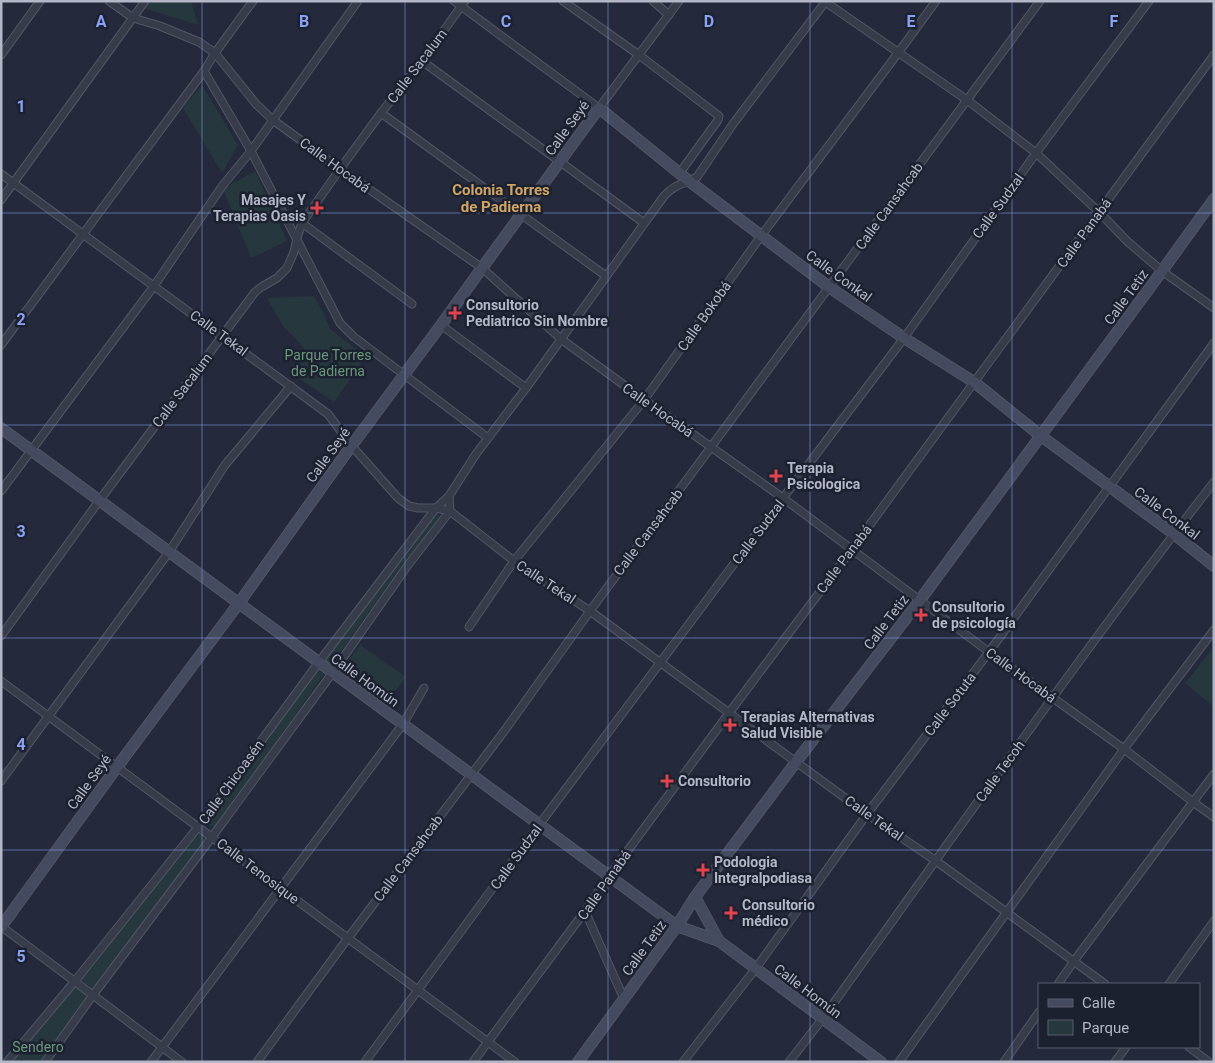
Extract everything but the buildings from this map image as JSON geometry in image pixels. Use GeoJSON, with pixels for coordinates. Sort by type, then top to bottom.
{"type":"FeatureCollection","features":[{"type":"Feature","properties":{"kind":"street"},"geometry":{"type":"LineString","coordinates":[[1,54],[40,1]]}},
{"type":"Feature","properties":{"kind":"street","name":"Calle Hocabá"},"geometry":{"type":"LineString","coordinates":[[110,1],[133,18],[160,26],[199,42],[215,53],[256,104],[274,120],[340,169],[482,268],[561,340],[783,498],[1214,817]]}},
{"type":"Feature","properties":{"kind":"street"},"geometry":{"type":"LineString","coordinates":[[1,345],[204,71],[253,1]]}},
{"type":"Feature","properties":{"kind":"street"},"geometry":{"type":"LineString","coordinates":[[1,491],[154,286],[223,186],[274,120],[358,1]]}},
{"type":"Feature","properties":{"kind":"street","name":"Calle Conkal"},"geometry":{"type":"LineString","coordinates":[[454,1],[463,4],[599,108],[689,182],[829,287],[904,338],[974,382],[1040,436],[1174,534],[1214,566]]}},
{"type":"Feature","properties":{"kind":"street"},"geometry":{"type":"LineString","coordinates":[[563,1],[719,116],[679,174]]}},
{"type":"Feature","properties":{"kind":"street"},"geometry":{"type":"LineString","coordinates":[[653,1],[669,15]]}},
{"type":"Feature","properties":{"kind":"street","name":"Calle Seyé"},"geometry":{"type":"LineString","coordinates":[[2,926],[599,108],[680,1]]}},
{"type":"Feature","properties":{"kind":"street","name":"Calle Bokobá"},"geometry":{"type":"LineString","coordinates":[[469,627],[514,561],[644,400],[761,236],[936,1]]}},
{"type":"Feature","properties":{"kind":"street","name":"Calle Cansahcab"},"geometry":{"type":"LineString","coordinates":[[257,1062],[505,730],[590,611],[1040,1]]}},
{"type":"Feature","properties":{"kind":"street","name":"Calle Sudzal"},"geometry":{"type":"LineString","coordinates":[[365,1062],[539,825],[904,338],[1036,153],[1149,1]]}},
{"type":"Feature","properties":{"kind":"street"},"geometry":{"type":"LineString","coordinates":[[825,2],[967,100],[1036,153],[1128,242],[1162,271],[1214,308]]}},
{"type":"Feature","properties":{"kind":"street","name":"Calle Chicoasén"},"geometry":{"type":"LineString","coordinates":[[7,1062],[75,981],[198,827],[319,662],[436,508],[449,496],[476,454],[561,340],[664,196],[671,188],[697,177],[733,124],[825,2]]}},
{"type":"Feature","properties":{"kind":"street"},"geometry":{"type":"LineString","coordinates":[[1,200],[142,3]]}},
{"type":"Feature","properties":{"kind":"street","name":"Calle Sacalum"},"geometry":{"type":"LineString","coordinates":[[1,636],[99,500],[255,292],[277,278],[287,268],[294,252],[296,238],[302,223],[381,113],[422,61],[463,4]]}},
{"type":"Feature","properties":{"kind":"street","name":"Calle Panabá"},"geometry":{"type":"LineString","coordinates":[[474,1062],[1213,57]]}},
{"type":"Feature","properties":{"kind":"street"},"geometry":{"type":"LineString","coordinates":[[422,61],[644,223]]}},
{"type":"Feature","properties":{"kind":"street"},"geometry":{"type":"LineString","coordinates":[[204,71],[251,151],[340,323],[354,337],[404,376],[488,438]]}},
{"type":"Feature","properties":{"kind":"street"},"geometry":{"type":"LineString","coordinates":[[381,113],[606,276]]}},
{"type":"Feature","properties":{"kind":"street","name":"Calle Tekal"},"geometry":{"type":"LineString","coordinates":[[1,174],[328,414],[398,498],[409,506],[450,511],[514,561],[590,611],[867,814],[936,861],[1104,983]]}},
{"type":"Feature","properties":{"kind":"street","name":"Calle Tetiz"},"geometry":{"type":"LineString","coordinates":[[578,1062],[677,926],[695,897],[920,600],[1214,199]]}},
{"type":"Feature","properties":{"kind":"street"},"geometry":{"type":"LineString","coordinates":[[302,223],[412,304]]}},
{"type":"Feature","properties":{"kind":"street"},"geometry":{"type":"LineString","coordinates":[[441,325],[526,388]]}},
{"type":"Feature","properties":{"kind":"street","name":"Calle Sotuta"},"geometry":{"type":"LineString","coordinates":[[683,1062],[756,968],[1214,343]]}},
{"type":"Feature","properties":{"kind":"street"},"geometry":{"type":"LineString","coordinates":[[1,781],[169,552],[225,465],[291,386]]}},
{"type":"Feature","properties":{"kind":"street","name":"Calle Homún"},"geometry":{"type":"LineString","coordinates":[[1,428],[677,926],[719,941],[881,1062]]}},
{"type":"Feature","properties":{"kind":"street","name":"Calle Tecoh"},"geometry":{"type":"LineString","coordinates":[[789,1062],[823,1018],[1053,698],[1214,482]]}},
{"type":"Feature","properties":{"kind":"street"},"geometry":{"type":"LineString","coordinates":[[449,496],[450,511]]}},
{"type":"Feature","properties":{"kind":"street","name":"Calle Chicoasén"},"geometry":{"type":"LineString","coordinates":[[45,1062],[212,837],[408,565],[450,511]]}},
{"type":"Feature","properties":{"kind":"street"},"geometry":{"type":"LineString","coordinates":[[899,1062],[1124,749],[1214,630]]}},
{"type":"Feature","properties":{"kind":"street","name":"Calle Tenosique"},"geometry":{"type":"LineString","coordinates":[[1,681],[515,1062]]}},
{"type":"Feature","properties":{"kind":"street"},"geometry":{"type":"LineString","coordinates":[[151,1062],[403,724],[424,688]]}},
{"type":"Feature","properties":{"kind":"street"},"geometry":{"type":"LineString","coordinates":[[1059,983],[1214,774]]}},
{"type":"Feature","properties":{"kind":"street","name":"Calle Homún"},"geometry":{"type":"LineString","coordinates":[[695,897],[719,941]]}},
{"type":"Feature","properties":{"kind":"street"},"geometry":{"type":"LineString","coordinates":[[586,911],[624,999]]}},
{"type":"Feature","properties":{"kind":"street"},"geometry":{"type":"LineString","coordinates":[[1171,983],[1214,921]]}},
{"type":"Feature","properties":{"kind":"street"},"geometry":{"type":"LineString","coordinates":[[2,926],[182,1062]]}},
{"type":"Feature","properties":{"kind":"street"},"geometry":{"type":"LineString","coordinates":[[1004,1062],[1038,1013]]}},
{"type":"Feature","properties":{"kind":"street"},"geometry":{"type":"LineString","coordinates":[[1115,1062],[1125,1048]]}},
{"type":"Feature","properties":{"kind":"street"},"geometry":{"type":"LineString","coordinates":[[1190,1048],[1209,1062]]}},
{"type":"Feature","properties":{"kind":"green space"},"geometry":{"type":"Polygon","coordinates":[[[138,1],[191,1],[198,25],[140,7],[138,1]]]}},
{"type":"Feature","properties":{"kind":"green space"},"geometry":{"type":"Polygon","coordinates":[[[202,85],[238,145],[222,173],[183,108],[202,85]]]}},
{"type":"Feature","properties":{"kind":"green space"},"geometry":{"type":"Polygon","coordinates":[[[255,171],[287,241],[251,258],[223,189],[255,171]]]}},
{"type":"Feature","properties":{"kind":"green space","name":"Parque Torres de Padierna"},"geometry":{"type":"Polygon","coordinates":[[[314,296],[330,329],[356,349],[364,359],[334,402],[288,371],[305,350],[283,326],[267,298],[314,296]]]}},
{"type":"Feature","properties":{"kind":"green space"},"geometry":{"type":"Polygon","coordinates":[[[436,513],[441,517],[405,561],[331,665],[323,659],[436,513]]]}},
{"type":"Feature","properties":{"kind":"green space"},"geometry":{"type":"Polygon","coordinates":[[[360,645],[406,677],[390,698],[345,665],[360,645]]]}},
{"type":"Feature","properties":{"kind":"green space"},"geometry":{"type":"Polygon","coordinates":[[[1214,647],[1214,707],[1185,683],[1214,647]]]}},
{"type":"Feature","properties":{"kind":"green space"},"geometry":{"type":"Polygon","coordinates":[[[315,669],[324,674],[215,829],[205,822],[315,669]]]}},
{"type":"Feature","properties":{"kind":"green space"},"geometry":{"type":"Polygon","coordinates":[[[198,830],[208,838],[93,989],[79,978],[198,830]]]}},
{"type":"Feature","properties":{"kind":"green space","name":"Sendero"},"geometry":{"type":"Polygon","coordinates":[[[75,981],[93,995],[45,1062],[7,1062],[75,981]]]}},
{"type":"Feature","properties":{"kind":"place","name":"Masajes Y Terapias Oasis"},"geometry":{"type":"Point","coordinates":[317,208]}},
{"type":"Feature","properties":{"kind":"place","name":"Consultorio Pediatrico Sin Nombre"},"geometry":{"type":"Point","coordinates":[455,313]}},
{"type":"Feature","properties":{"kind":"place","name":"Terapia Psicologica"},"geometry":{"type":"Point","coordinates":[776,476]}},
{"type":"Feature","properties":{"kind":"place","name":"Consultorio de psicología"},"geometry":{"type":"Point","coordinates":[921,615]}},
{"type":"Feature","properties":{"kind":"place","name":"Terapias Alternativas Salud Visible"},"geometry":{"type":"Point","coordinates":[730,725]}},
{"type":"Feature","properties":{"kind":"place","name":"Consultorio"},"geometry":{"type":"Point","coordinates":[667,781]}},
{"type":"Feature","properties":{"kind":"place","name":"Podologia Integralpodiasa"},"geometry":{"type":"Point","coordinates":[703,870]}},
{"type":"Feature","properties":{"kind":"place","name":"Consultorio médico"},"geometry":{"type":"Point","coordinates":[731,913]}},
{"type":"Feature","properties":{"kind":"district","name":"Colonia Torres de Padierna"},"geometry":{"type":"Point","coordinates":[501,198]}}]}
